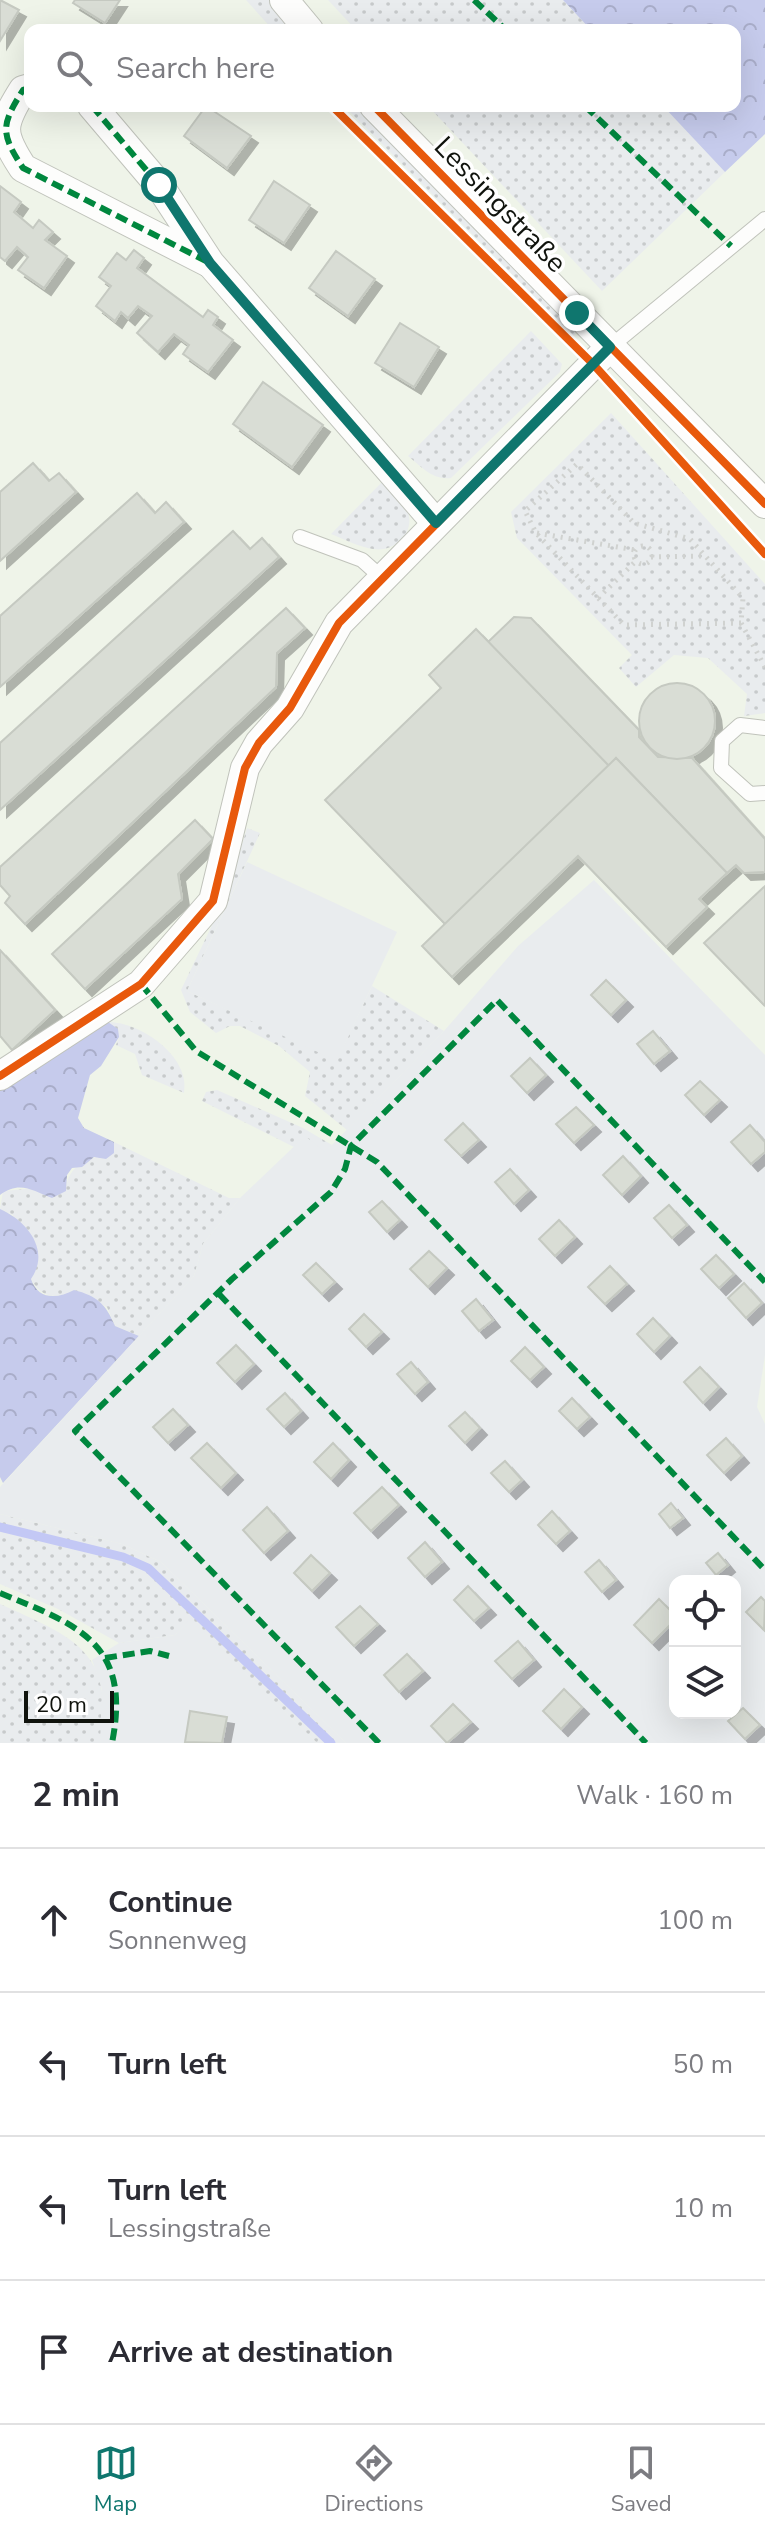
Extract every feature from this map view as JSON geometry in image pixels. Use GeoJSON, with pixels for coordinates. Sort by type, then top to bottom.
{"type":"FeatureCollection","features":[{"type":"Feature","properties":{"kind":"street"},"geometry":{"type":"LineString","coordinates":[[284,0],[304,24]]}},
{"type":"Feature","properties":{"kind":"street"},"geometry":{"type":"LineString","coordinates":[[24,90],[5,119],[5,143],[23,168],[210,263]]}},
{"type":"Feature","properties":{"kind":"street"},"geometry":{"type":"LineString","coordinates":[[97,112],[159,185],[210,263],[436,523]]}},
{"type":"Feature","properties":{"kind":"street","name":"Lessingstraße"},"geometry":{"type":"LineString","coordinates":[[380,112],[765,504]]}},
{"type":"Feature","properties":{"kind":"street"},"geometry":{"type":"LineString","coordinates":[[0,1076],[141,984],[213,901],[245,768],[259,743],[290,708],[339,623],[610,347]]}},
{"type":"Feature","properties":{"kind":"lane"},"geometry":{"type":"LineString","coordinates":[[610,347],[765,219]]}},
{"type":"Feature","properties":{"kind":"lane"},"geometry":{"type":"LineString","coordinates":[[300,537],[362,560],[381,577]]}},
{"type":"Feature","properties":{"kind":"lane"},"geometry":{"type":"LineString","coordinates":[[765,728],[740,725],[722,741],[721,768],[750,794],[765,793]]}},
{"type":"Feature","properties":{"kind":"path"},"geometry":{"type":"LineString","coordinates":[[741,623],[624,625],[536,533],[525,511],[577,464],[634,523],[690,539],[743,598],[741,623],[765,667]]}},
{"type":"Feature","properties":{"kind":"path"},"geometry":{"type":"LineString","coordinates":[[536,533],[635,550],[648,548],[651,557]]}},
{"type":"Feature","properties":{"kind":"path"},"geometry":{"type":"LineString","coordinates":[[635,550],[636,561]]}},
{"type":"Feature","properties":{"kind":"path"},"geometry":{"type":"LineString","coordinates":[[636,561],[644,564],[651,557],[705,556]]}},
{"type":"Feature","properties":{"kind":"path"},"geometry":{"type":"LineString","coordinates":[[598,598],[636,561]]}},
{"type":"Feature","properties":{"kind":"shaded area"},"geometry":{"type":"Polygon","coordinates":[[[246,0],[272,0],[292,24],[268,24],[246,0]]]}},
{"type":"Feature","properties":{"kind":"shaded area"},"geometry":{"type":"Polygon","coordinates":[[[328,0],[563,0],[585,24],[350,24],[328,0]]]}},
{"type":"Feature","properties":{"kind":"shaded area"},"geometry":{"type":"Polygon","coordinates":[[[350,112],[372,112],[577,329],[574,336],[350,112]]]}},
{"type":"Feature","properties":{"kind":"shaded area"},"geometry":{"type":"Polygon","coordinates":[[[434,112],[669,112],[725,172],[602,291],[434,112]]]}},
{"type":"Feature","properties":{"kind":"shaded area"},"geometry":{"type":"Polygon","coordinates":[[[531,331],[562,364],[560,372],[451,478],[433,475],[408,456],[531,331]]]}},
{"type":"Feature","properties":{"kind":"shaded area"},"geometry":{"type":"Polygon","coordinates":[[[611,413],[765,584],[765,713],[744,716],[747,694],[708,658],[674,655],[636,687],[619,668],[632,655],[517,538],[511,512],[611,413]]]}},
{"type":"Feature","properties":{"kind":"shaded area"},"geometry":{"type":"Polygon","coordinates":[[[384,480],[407,510],[409,526],[402,539],[389,548],[373,549],[331,534],[384,480]]]}},
{"type":"Feature","properties":{"kind":"shaded area"},"geometry":{"type":"Polygon","coordinates":[[[247,828],[260,833],[187,991],[337,1060],[372,986],[444,1031],[347,1130],[305,1096],[310,1072],[279,1046],[240,1026],[230,1026],[216,1033],[190,1012],[181,990],[226,896],[247,828]]]}},
{"type":"Feature","properties":{"kind":"shaded area"},"geometry":{"type":"Polygon","coordinates":[[[247,862],[397,932],[337,1061],[187,991],[247,862]]]}},
{"type":"Feature","properties":{"kind":"shaded area"},"geometry":{"type":"Polygon","coordinates":[[[594,880],[765,1055],[765,1355],[757,1407],[765,1424],[765,1743],[346,1743],[161,1562],[122,1544],[0,1514],[0,1487],[194,1276],[203,1244],[240,1198],[305,1136],[325,1152],[444,1031],[518,946],[594,880]]]}},
{"type":"Feature","properties":{"kind":"shaded area"},"geometry":{"type":"Polygon","coordinates":[[[108,1022],[135,1028],[161,1044],[180,1067],[184,1093],[142,1075],[135,1054],[116,1045],[119,1037],[108,1022]]]}},
{"type":"Feature","properties":{"kind":"shaded area"},"geometry":{"type":"Polygon","coordinates":[[[217,1090],[303,1128],[332,1145],[325,1153],[305,1137],[294,1147],[202,1101],[206,1092],[217,1090]]]}},
{"type":"Feature","properties":{"kind":"shaded area"},"geometry":{"type":"Polygon","coordinates":[[[114,1142],[229,1198],[240,1198],[203,1244],[194,1276],[139,1336],[115,1326],[107,1307],[74,1290],[58,1296],[45,1294],[36,1286],[24,1260],[13,1215],[0,1209],[3,1191],[37,1188],[44,1195],[66,1191],[70,1174],[75,1168],[88,1160],[113,1153],[114,1142]]]}},
{"type":"Feature","properties":{"kind":"shaded area"},"geometry":{"type":"Polygon","coordinates":[[[0,1514],[122,1544],[161,1562],[346,1743],[317,1743],[190,1620],[175,1635],[119,1643],[58,1609],[0,1584],[0,1514]]]}},
{"type":"Feature","properties":{"kind":"shaded area"},"geometry":{"type":"Polygon","coordinates":[[[0,1604],[68,1638],[95,1667],[101,1687],[103,1712],[100,1743],[0,1743],[0,1604]]]}},
{"type":"Feature","properties":{"kind":"shaded area"},"geometry":{"type":"Polygon","coordinates":[[[190,1619],[317,1743],[100,1743],[102,1689],[92,1660],[119,1643],[175,1635],[190,1619]]]}},
{"type":"Feature","properties":{"kind":"green space"},"geometry":{"type":"Polygon","coordinates":[[[563,0],[765,0],[765,134],[725,172],[669,112],[741,112],[741,24],[585,24],[563,0]]]}},
{"type":"Feature","properties":{"kind":"green space"},"geometry":{"type":"Polygon","coordinates":[[[108,1022],[118,1029],[119,1037],[101,1066],[90,1075],[78,1118],[84,1128],[114,1142],[114,1153],[106,1159],[94,1157],[82,1167],[72,1168],[67,1175],[66,1191],[52,1198],[20,1188],[0,1195],[0,1088],[108,1022]]]}},
{"type":"Feature","properties":{"kind":"green space"},"geometry":{"type":"Polygon","coordinates":[[[0,1209],[19,1221],[33,1238],[38,1258],[31,1279],[38,1291],[49,1296],[74,1290],[89,1295],[100,1302],[115,1326],[139,1336],[3,1483],[0,1477],[0,1209]]]}},
{"type":"Feature","properties":{"kind":"building"},"geometry":{"type":"Polygon","coordinates":[[[0,0],[19,10],[0,41],[0,0]]]}},
{"type":"Feature","properties":{"kind":"building"},"geometry":{"type":"Polygon","coordinates":[[[75,0],[120,0],[105,23],[73,3],[75,0]]]}},
{"type":"Feature","properties":{"kind":"building"},"geometry":{"type":"Polygon","coordinates":[[[202,112],[215,112],[251,136],[227,168],[184,136],[202,112]]]}},
{"type":"Feature","properties":{"kind":"building"},"geometry":{"type":"Polygon","coordinates":[[[274,181],[310,205],[284,243],[249,220],[274,181]]]}},
{"type":"Feature","properties":{"kind":"building"},"geometry":{"type":"Polygon","coordinates":[[[0,186],[21,202],[14,212],[33,228],[39,220],[53,232],[45,240],[67,256],[44,288],[18,270],[28,257],[17,247],[5,261],[0,257],[0,186]]]}},
{"type":"Feature","properties":{"kind":"building"},"geometry":{"type":"Polygon","coordinates":[[[134,250],[144,258],[137,268],[203,317],[208,310],[218,317],[213,325],[233,340],[208,372],[183,354],[189,345],[174,334],[158,352],[137,333],[152,316],[138,306],[128,318],[121,312],[115,321],[96,306],[111,286],[99,277],[117,253],[126,260],[134,250]]]}},
{"type":"Feature","properties":{"kind":"building"},"geometry":{"type":"Polygon","coordinates":[[[336,251],[375,279],[348,316],[309,288],[336,251]]]}},
{"type":"Feature","properties":{"kind":"building"},"geometry":{"type":"Polygon","coordinates":[[[400,323],[439,347],[414,387],[375,363],[400,323]]]}},
{"type":"Feature","properties":{"kind":"building"},"geometry":{"type":"Polygon","coordinates":[[[263,382],[323,425],[292,467],[233,424],[263,382]]]}},
{"type":"Feature","properties":{"kind":"building"},"geometry":{"type":"Polygon","coordinates":[[[33,463],[49,481],[59,473],[76,492],[0,561],[0,492],[33,463]]]}},
{"type":"Feature","properties":{"kind":"building"},"geometry":{"type":"Polygon","coordinates":[[[137,493],[155,513],[166,502],[184,522],[0,687],[0,616],[137,493]]]}},
{"type":"Feature","properties":{"kind":"building"},"geometry":{"type":"Polygon","coordinates":[[[233,531],[250,549],[262,538],[279,557],[0,810],[0,743],[233,531]]]}},
{"type":"Feature","properties":{"kind":"building"},"geometry":{"type":"Polygon","coordinates":[[[286,608],[305,628],[277,653],[276,687],[25,924],[5,903],[10,896],[0,885],[0,867],[286,608]]]}},
{"type":"Feature","properties":{"kind":"building"},"geometry":{"type":"Polygon","coordinates":[[[514,617],[531,618],[639,730],[639,737],[658,757],[692,758],[765,839],[765,872],[744,873],[736,865],[727,873],[616,758],[609,766],[488,642],[514,617]]]}},
{"type":"Feature","properties":{"kind":"building"},"geometry":{"type":"Polygon","coordinates":[[[476,629],[610,767],[446,925],[325,800],[441,688],[429,675],[476,629]]]}},
{"type":"Feature","properties":{"kind":"building"},"geometry":{"type":"Polygon","coordinates":[[[670,683],[684,683],[698,689],[709,700],[715,721],[712,736],[704,748],[684,759],[670,759],[656,753],[645,742],[639,728],[639,714],[645,700],[656,689],[670,683]]]}},
{"type":"Feature","properties":{"kind":"building"},"geometry":{"type":"Polygon","coordinates":[[[616,758],[727,873],[699,899],[707,907],[666,947],[578,856],[452,977],[422,946],[616,758]]]}},
{"type":"Feature","properties":{"kind":"building"},"geometry":{"type":"Polygon","coordinates":[[[195,820],[213,839],[178,874],[182,899],[85,989],[52,954],[195,820]]]}},
{"type":"Feature","properties":{"kind":"building"},"geometry":{"type":"Polygon","coordinates":[[[765,886],[765,1004],[764,1005],[704,943],[765,886]]]}},
{"type":"Feature","properties":{"kind":"building"},"geometry":{"type":"Polygon","coordinates":[[[0,950],[55,1010],[12,1050],[0,1036],[0,950]]]}},
{"type":"Feature","properties":{"kind":"building"},"geometry":{"type":"Polygon","coordinates":[[[606,980],[626,1000],[611,1015],[591,995],[606,980]]]}},
{"type":"Feature","properties":{"kind":"building"},"geometry":{"type":"Polygon","coordinates":[[[653,1031],[670,1051],[654,1064],[637,1044],[653,1031]]]}},
{"type":"Feature","properties":{"kind":"building"},"geometry":{"type":"Polygon","coordinates":[[[530,1058],[546,1075],[527,1093],[511,1076],[530,1058]]]}},
{"type":"Feature","properties":{"kind":"building"},"geometry":{"type":"Polygon","coordinates":[[[700,1081],[720,1100],[704,1115],[685,1095],[700,1081]]]}},
{"type":"Feature","properties":{"kind":"building"},"geometry":{"type":"Polygon","coordinates":[[[576,1107],[594,1125],[574,1143],[556,1124],[576,1107]]]}},
{"type":"Feature","properties":{"kind":"building"},"geometry":{"type":"Polygon","coordinates":[[[463,1123],[479,1140],[461,1156],[445,1140],[463,1123]]]}},
{"type":"Feature","properties":{"kind":"building"},"geometry":{"type":"Polygon","coordinates":[[[750,1125],[765,1142],[765,1152],[751,1164],[731,1142],[750,1125]]]}},
{"type":"Feature","properties":{"kind":"building"},"geometry":{"type":"Polygon","coordinates":[[[623,1156],[641,1176],[622,1195],[603,1175],[623,1156]]]}},
{"type":"Feature","properties":{"kind":"building"},"geometry":{"type":"Polygon","coordinates":[[[510,1169],[529,1190],[514,1204],[495,1182],[510,1169]]]}},
{"type":"Feature","properties":{"kind":"building"},"geometry":{"type":"Polygon","coordinates":[[[382,1201],[400,1220],[387,1232],[369,1212],[382,1201]]]}},
{"type":"Feature","properties":{"kind":"building"},"geometry":{"type":"Polygon","coordinates":[[[669,1205],[687,1225],[672,1238],[654,1218],[669,1205]]]}},
{"type":"Feature","properties":{"kind":"building"},"geometry":{"type":"Polygon","coordinates":[[[559,1220],[575,1237],[555,1256],[539,1239],[559,1220]]]}},
{"type":"Feature","properties":{"kind":"building"},"geometry":{"type":"Polygon","coordinates":[[[429,1251],[447,1268],[428,1287],[410,1269],[429,1251]]]}},
{"type":"Feature","properties":{"kind":"building"},"geometry":{"type":"Polygon","coordinates":[[[716,1255],[734,1274],[719,1288],[701,1269],[716,1255]]]}},
{"type":"Feature","properties":{"kind":"building"},"geometry":{"type":"Polygon","coordinates":[[[316,1263],[335,1282],[322,1294],[303,1275],[316,1263]]]}},
{"type":"Feature","properties":{"kind":"building"},"geometry":{"type":"Polygon","coordinates":[[[610,1266],[627,1284],[605,1304],[588,1287],[610,1266]]]}},
{"type":"Feature","properties":{"kind":"building"},"geometry":{"type":"Polygon","coordinates":[[[744,1283],[762,1303],[746,1318],[728,1298],[744,1283]]]}},
{"type":"Feature","properties":{"kind":"building"},"geometry":{"type":"Polygon","coordinates":[[[476,1299],[493,1320],[479,1331],[462,1311],[476,1299]]]}},
{"type":"Feature","properties":{"kind":"building"},"geometry":{"type":"Polygon","coordinates":[[[364,1314],[382,1332],[366,1347],[349,1329],[364,1314]]]}},
{"type":"Feature","properties":{"kind":"building"},"geometry":{"type":"Polygon","coordinates":[[[653,1318],[670,1336],[654,1352],[637,1334],[653,1318]]]}},
{"type":"Feature","properties":{"kind":"building"},"geometry":{"type":"Polygon","coordinates":[[[236,1345],[254,1364],[235,1382],[217,1363],[236,1345]]]}},
{"type":"Feature","properties":{"kind":"building"},"geometry":{"type":"Polygon","coordinates":[[[525,1347],[544,1367],[530,1380],[511,1361],[525,1347]]]}},
{"type":"Feature","properties":{"kind":"building"},"geometry":{"type":"Polygon","coordinates":[[[411,1362],[428,1382],[415,1394],[397,1374],[411,1362]]]}},
{"type":"Feature","properties":{"kind":"building"},"geometry":{"type":"Polygon","coordinates":[[[700,1367],[719,1387],[703,1403],[684,1382],[700,1367]]]}},
{"type":"Feature","properties":{"kind":"building"},"geometry":{"type":"Polygon","coordinates":[[[285,1393],[301,1411],[284,1427],[267,1409],[285,1393]]]}},
{"type":"Feature","properties":{"kind":"building"},"geometry":{"type":"Polygon","coordinates":[[[572,1398],[590,1417],[577,1429],[559,1411],[572,1398]]]}},
{"type":"Feature","properties":{"kind":"building"},"geometry":{"type":"Polygon","coordinates":[[[173,1409],[188,1425],[168,1443],[153,1427],[173,1409]]]}},
{"type":"Feature","properties":{"kind":"building"},"geometry":{"type":"Polygon","coordinates":[[[465,1412],[480,1428],[465,1443],[449,1426],[465,1412]]]}},
{"type":"Feature","properties":{"kind":"building"},"geometry":{"type":"Polygon","coordinates":[[[726,1438],[742,1456],[724,1473],[707,1455],[726,1438]]]}},
{"type":"Feature","properties":{"kind":"building"},"geometry":{"type":"Polygon","coordinates":[[[207,1443],[236,1473],[221,1488],[191,1458],[207,1443]]]}},
{"type":"Feature","properties":{"kind":"building"},"geometry":{"type":"Polygon","coordinates":[[[333,1443],[349,1460],[331,1479],[314,1462],[333,1443]]]}},
{"type":"Feature","properties":{"kind":"building"},"geometry":{"type":"Polygon","coordinates":[[[505,1461],[522,1480],[509,1492],[491,1473],[505,1461]]]}},
{"type":"Feature","properties":{"kind":"building"},"geometry":{"type":"Polygon","coordinates":[[[382,1487],[399,1505],[371,1531],[354,1513],[382,1487]]]}},
{"type":"Feature","properties":{"kind":"building"},"geometry":{"type":"Polygon","coordinates":[[[671,1503],[683,1518],[670,1528],[659,1514],[671,1503]]]}},
{"type":"Feature","properties":{"kind":"building"},"geometry":{"type":"Polygon","coordinates":[[[267,1507],[288,1531],[264,1553],[243,1530],[267,1507]]]}},
{"type":"Feature","properties":{"kind":"building"},"geometry":{"type":"Polygon","coordinates":[[[552,1511],[570,1531],[556,1544],[538,1525],[552,1511]]]}},
{"type":"Feature","properties":{"kind":"building"},"geometry":{"type":"Polygon","coordinates":[[[425,1542],[442,1562],[425,1577],[408,1558],[425,1542]]]}},
{"type":"Feature","properties":{"kind":"building"},"geometry":{"type":"Polygon","coordinates":[[[718,1553],[728,1565],[716,1575],[706,1563],[718,1553]]]}},
{"type":"Feature","properties":{"kind":"building"},"geometry":{"type":"Polygon","coordinates":[[[311,1555],[330,1573],[312,1591],[294,1573],[311,1555]]]}},
{"type":"Feature","properties":{"kind":"building"},"geometry":{"type":"Polygon","coordinates":[[[599,1560],[616,1580],[602,1592],[585,1572],[599,1560]]]}},
{"type":"Feature","properties":{"kind":"building"},"geometry":{"type":"Polygon","coordinates":[[[468,1586],[489,1608],[474,1621],[454,1600],[468,1586]]]}},
{"type":"Feature","properties":{"kind":"building"},"geometry":{"type":"Polygon","coordinates":[[[761,1597],[765,1601],[764,1630],[746,1612],[761,1597]]]}},
{"type":"Feature","properties":{"kind":"building"},"geometry":{"type":"Polygon","coordinates":[[[659,1599],[669,1609],[669,1626],[652,1643],[634,1625],[659,1599]]]}},
{"type":"Feature","properties":{"kind":"building"},"geometry":{"type":"Polygon","coordinates":[[[360,1606],[378,1624],[354,1646],[336,1627],[360,1606]]]}},
{"type":"Feature","properties":{"kind":"building"},"geometry":{"type":"Polygon","coordinates":[[[518,1641],[534,1660],[512,1679],[495,1661],[518,1641]]]}},
{"type":"Feature","properties":{"kind":"building"},"geometry":{"type":"Polygon","coordinates":[[[407,1654],[423,1671],[399,1692],[384,1675],[407,1654]]]}},
{"type":"Feature","properties":{"kind":"building"},"geometry":{"type":"Polygon","coordinates":[[[564,1689],[582,1707],[561,1729],[543,1711],[564,1689]]]}},
{"type":"Feature","properties":{"kind":"building"},"geometry":{"type":"Polygon","coordinates":[[[453,1704],[471,1722],[447,1743],[431,1726],[453,1704]]]}},
{"type":"Feature","properties":{"kind":"building"},"geometry":{"type":"Polygon","coordinates":[[[743,1708],[760,1725],[745,1739],[728,1721],[741,1719],[743,1708]]]}},
{"type":"Feature","properties":{"kind":"building"},"geometry":{"type":"Polygon","coordinates":[[[190,1711],[227,1717],[222,1743],[185,1742],[190,1711]]]}},
{"type":"Feature","properties":{"kind":"waterway"},"geometry":{"type":"LineString","coordinates":[[0,1527],[123,1557],[148,1568],[331,1743]]}},
{"type":"Feature","properties":{"kind":"marked path"},"geometry":{"type":"LineString","coordinates":[[474,0],[500,24]]}},
{"type":"Feature","properties":{"kind":"marked path"},"geometry":{"type":"LineString","coordinates":[[24,90],[10,112],[6,129],[10,146],[23,168],[206,261]]}},
{"type":"Feature","properties":{"kind":"marked path"},"geometry":{"type":"LineString","coordinates":[[97,112],[159,185],[210,263],[436,523]]}},
{"type":"Feature","properties":{"kind":"marked path"},"geometry":{"type":"LineString","coordinates":[[591,112],[731,246]]}},
{"type":"Feature","properties":{"kind":"marked path"},"geometry":{"type":"LineString","coordinates":[[141,984],[196,1051],[377,1162],[765,1570]]}},
{"type":"Feature","properties":{"kind":"marked path"},"geometry":{"type":"LineString","coordinates":[[379,1743],[75,1431],[232,1279],[331,1192],[345,1169],[351,1146],[497,1000],[765,1282]]}},
{"type":"Feature","properties":{"kind":"marked path"},"geometry":{"type":"LineString","coordinates":[[219,1294],[646,1743]]}},
{"type":"Feature","properties":{"kind":"marked path"},"geometry":{"type":"LineString","coordinates":[[0,1593],[53,1616],[93,1642],[106,1660],[114,1682],[116,1709],[112,1743]]}},
{"type":"Feature","properties":{"kind":"marked path"},"geometry":{"type":"LineString","coordinates":[[105,1658],[150,1651],[169,1656]]}},
{"type":"Feature","properties":{"kind":"cycle path"},"geometry":{"type":"LineString","coordinates":[[338,112],[593,364],[765,554]]}},
{"type":"Feature","properties":{"kind":"cycle path"},"geometry":{"type":"LineString","coordinates":[[380,112],[765,504]]}},
{"type":"Feature","properties":{"kind":"cycle path"},"geometry":{"type":"LineString","coordinates":[[0,1076],[141,984],[213,901],[245,768],[259,743],[290,708],[339,623],[610,347]]}},
{"type":"Feature","properties":{"kind":"route"},"geometry":{"type":"LineString","coordinates":[[159,185],[210,263],[436,523],[610,347],[577,313]]}}]}
